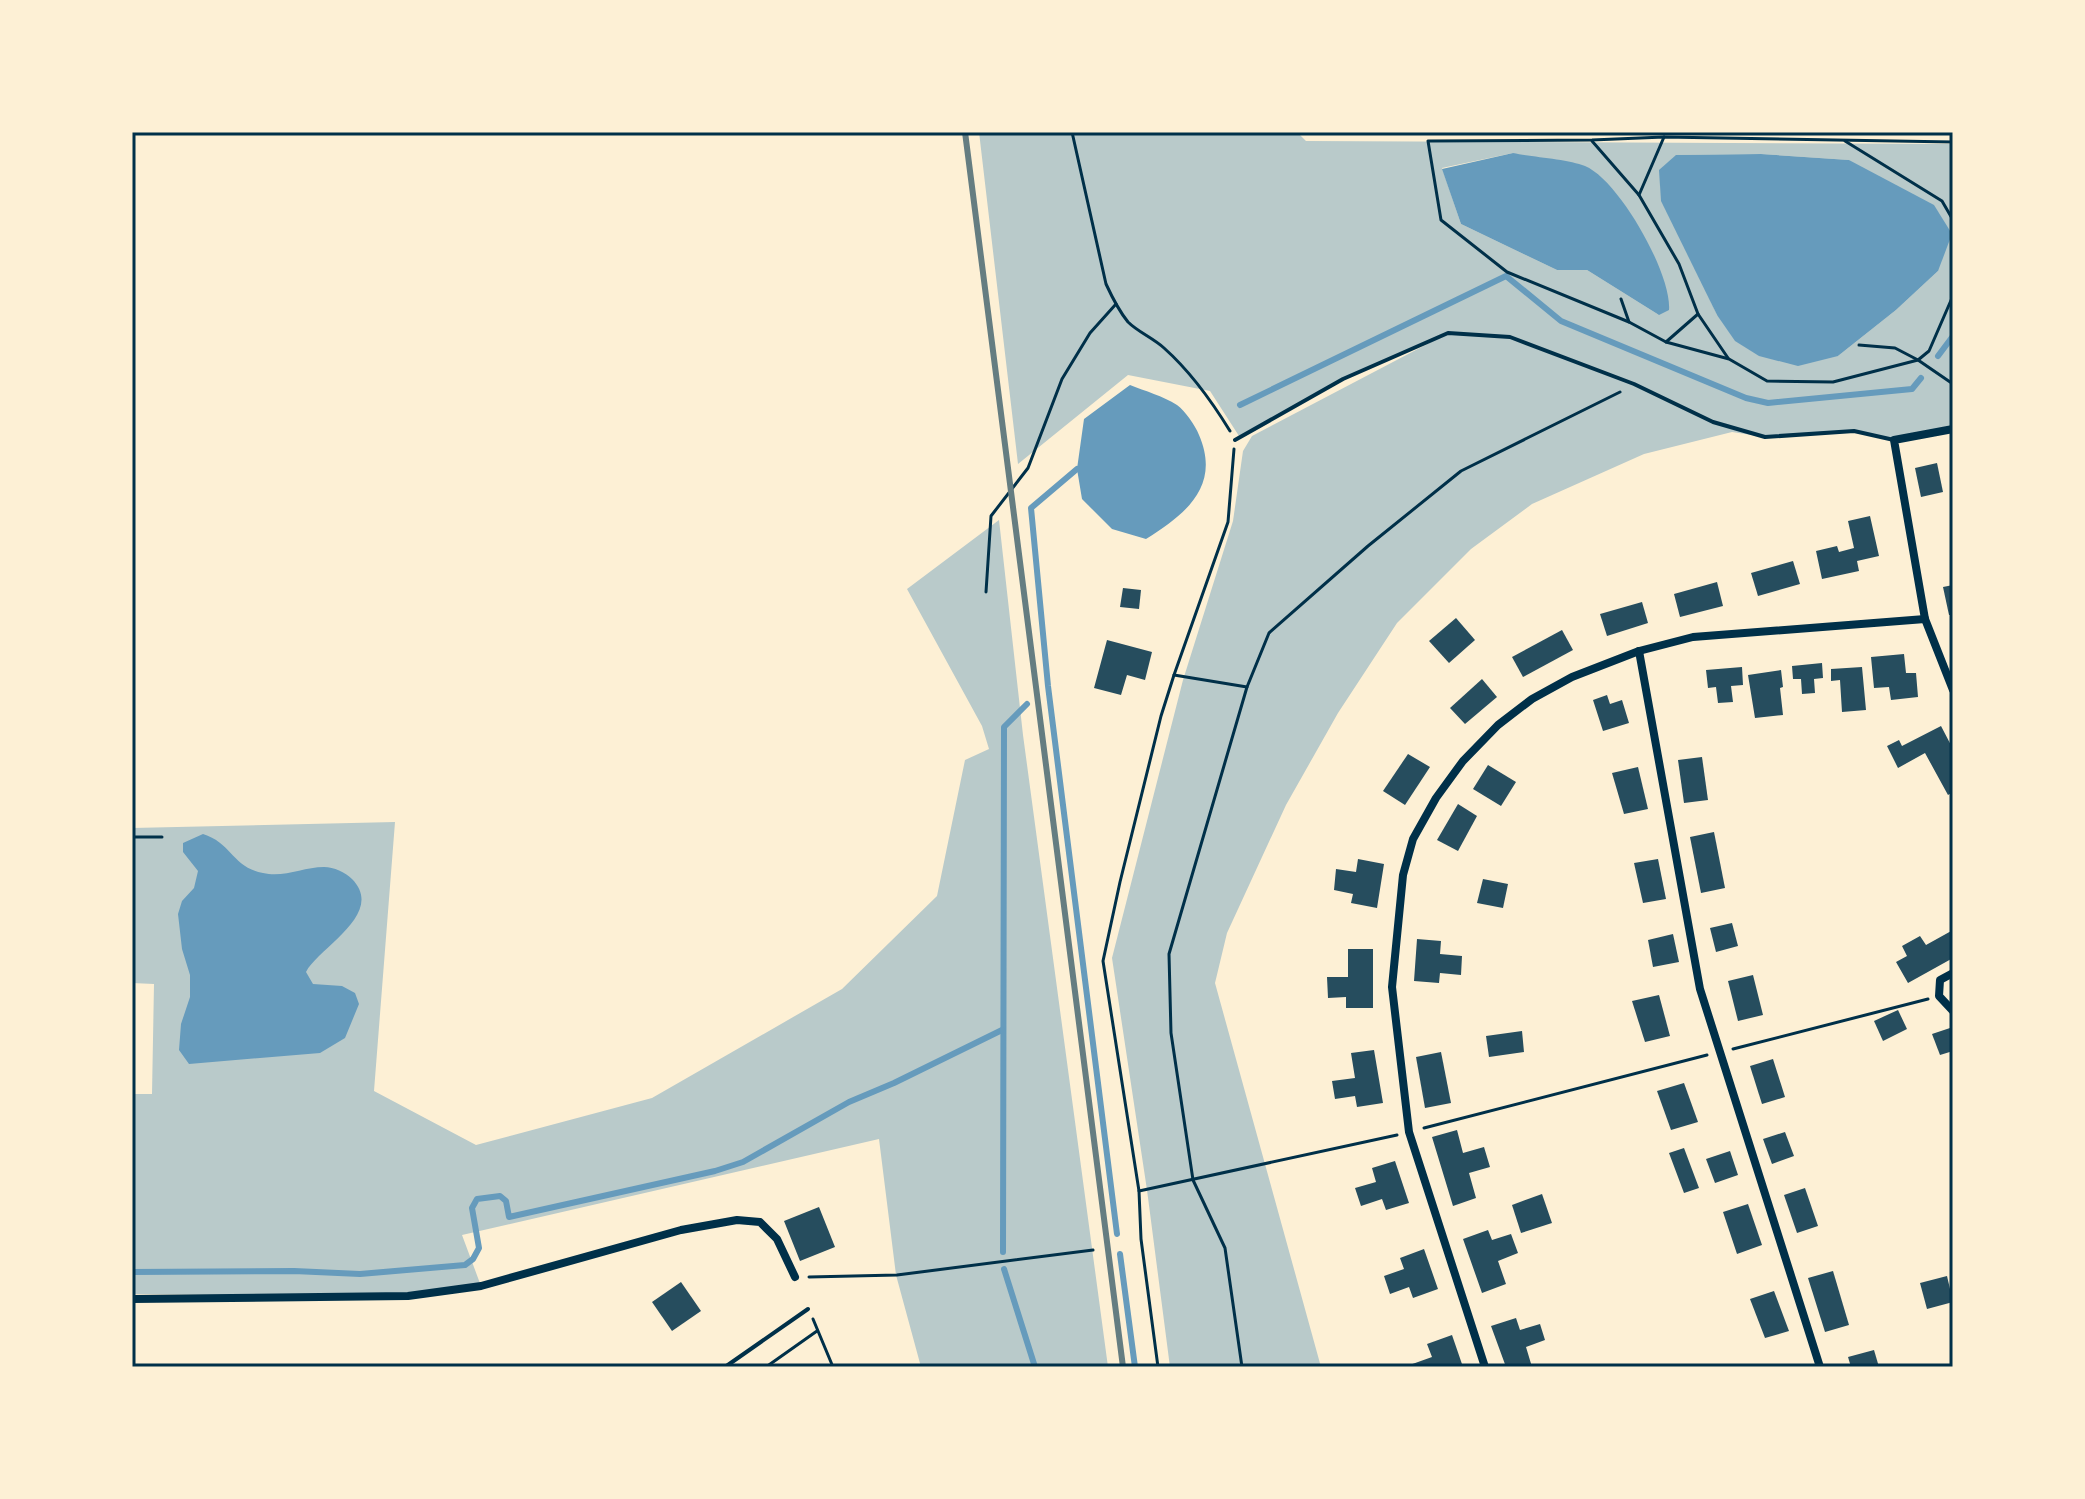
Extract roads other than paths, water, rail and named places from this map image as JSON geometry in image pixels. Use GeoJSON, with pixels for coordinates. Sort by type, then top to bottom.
{"type":"FeatureCollection","features":[{"type":"Feature","properties":{"kind":"street"},"geometry":{"type":"LineString","coordinates":[[1953,429],[1894,440],[1925,619],[1953,690]]}},
{"type":"Feature","properties":{"kind":"street"},"geometry":{"type":"LineString","coordinates":[[1485,1367],[1409,1132],[1392,987],[1403,875],[1413,839],[1436,798],[1463,761],[1498,725],[1532,699],[1572,677],[1639,651],[1693,637],[1925,619]]}},
{"type":"Feature","properties":{"kind":"street"},"geometry":{"type":"LineString","coordinates":[[1639,651],[1700,989],[1820,1367]]}},
{"type":"Feature","properties":{"kind":"street"},"geometry":{"type":"LineString","coordinates":[[1953,973],[1940,980],[1939,996],[1953,1011]]}},
{"type":"Feature","properties":{"kind":"street"},"geometry":{"type":"LineString","coordinates":[[132,1299],[408,1296],[481,1286],[681,1230],[737,1220],[760,1222],[777,1239],[795,1277]]}},
{"type":"Feature","properties":{"kind":"lane"},"geometry":{"type":"LineString","coordinates":[[1235,440],[1343,379],[1448,333],[1510,337],[1634,384],[1713,422],[1765,437],[1854,431],[1894,440]]}},
{"type":"Feature","properties":{"kind":"lane"},"geometry":{"type":"LineString","coordinates":[[725,1367],[808,1309]]}},
{"type":"Feature","properties":{"kind":"water"},"geometry":{"type":"Polygon","coordinates":[[[1513,153],[1585,166],[1613,189],[1653,252],[1668,294],[1669,310],[1659,315],[1587,270],[1557,270],[1461,224],[1442,169],[1513,153]]]}},
{"type":"Feature","properties":{"kind":"water"},"geometry":{"type":"Polygon","coordinates":[[[1761,154],[1849,160],[1934,205],[1952,234],[1938,271],[1896,310],[1838,356],[1798,366],[1759,356],[1735,341],[1717,315],[1661,201],[1659,170],[1676,155],[1761,154]]]}},
{"type":"Feature","properties":{"kind":"water"},"geometry":{"type":"Polygon","coordinates":[[[1130,385],[1177,405],[1195,427],[1205,453],[1206,469],[1196,497],[1186,509],[1146,539],[1112,529],[1082,499],[1077,469],[1084,419],[1130,385]]]}},
{"type":"Feature","properties":{"kind":"water"},"geometry":{"type":"Polygon","coordinates":[[[203,834],[220,843],[253,870],[278,874],[328,867],[352,879],[360,892],[361,905],[356,917],[306,972],[313,984],[342,986],[355,993],[359,1004],[345,1038],[320,1053],[189,1064],[179,1050],[181,1024],[190,997],[190,975],[182,949],[178,914],[182,901],[194,888],[198,871],[183,852],[183,843],[203,834]]]}},
{"type":"Feature","properties":{"kind":"waterway"},"geometry":{"type":"LineString","coordinates":[[1240,405],[1506,276],[1561,321],[1746,398],[1768,403],[1912,389],[1921,378]]}},
{"type":"Feature","properties":{"kind":"waterway"},"geometry":{"type":"LineString","coordinates":[[1938,356],[1953,336]]}},
{"type":"Feature","properties":{"kind":"waterway"},"geometry":{"type":"LineString","coordinates":[[1077,469],[1031,508],[1048,686],[1117,1234]]}},
{"type":"Feature","properties":{"kind":"waterway"},"geometry":{"type":"LineString","coordinates":[[1003,1252],[1004,727],[1027,704]]}},
{"type":"Feature","properties":{"kind":"waterway"},"geometry":{"type":"LineString","coordinates":[[132,1272],[294,1271],[360,1274],[465,1265],[479,1248],[472,1208],[477,1199],[500,1196],[506,1201],[509,1217],[743,1162],[849,1102],[1002,1030]]}},
{"type":"Feature","properties":{"kind":"waterway"},"geometry":{"type":"LineString","coordinates":[[1120,1254],[1135,1367]]}},
{"type":"Feature","properties":{"kind":"waterway"},"geometry":{"type":"LineString","coordinates":[[1004,1269],[1035,1367]]}},
{"type":"Feature","properties":{"kind":"railway"},"geometry":{"type":"LineString","coordinates":[[965,132],[1123,1367]]}}]}
